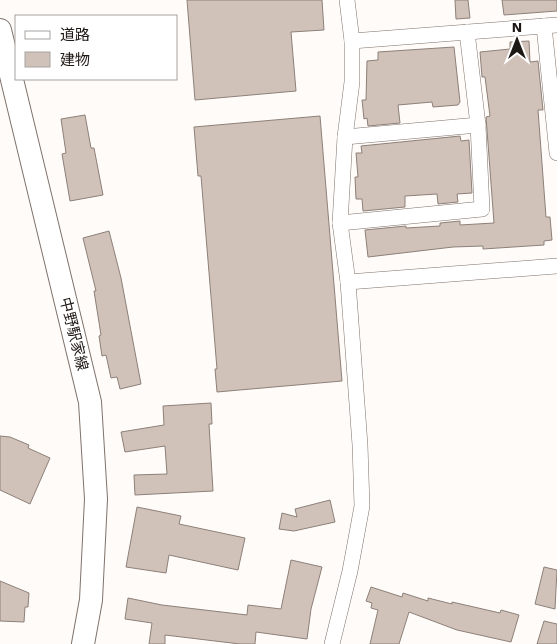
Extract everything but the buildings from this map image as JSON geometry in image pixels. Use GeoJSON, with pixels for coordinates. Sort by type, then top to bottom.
{"type":"FeatureCollection","features":[{"type":"Feature","properties":{"kind":"main road","name":"中野駅家線"},"geometry":{"type":"LineString","coordinates":[[0,30],[6,82],[90,402],[96,499],[92,600],[83,644]]}},
{"type":"Feature","properties":{"kind":"street"},"geometry":{"type":"LineString","coordinates":[[332,644],[350,571],[362,506],[360,445],[348,282],[340,223],[345,137],[352,82],[352,41],[347,0]]}},
{"type":"Feature","properties":{"kind":"street"},"geometry":{"type":"LineString","coordinates":[[352,41],[551,26],[557,153]]}},
{"type":"Feature","properties":{"kind":"street"},"geometry":{"type":"LineString","coordinates":[[340,223],[482,209],[478,125],[467,32]]}},
{"type":"Feature","properties":{"kind":"street"},"geometry":{"type":"LineString","coordinates":[[345,137],[478,125]]}},
{"type":"Feature","properties":{"kind":"street"},"geometry":{"type":"LineString","coordinates":[[348,282],[557,266]]}}]}
